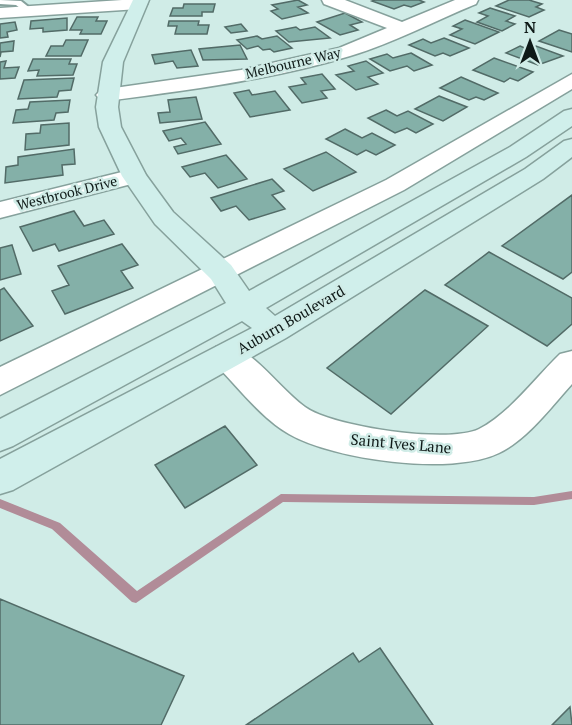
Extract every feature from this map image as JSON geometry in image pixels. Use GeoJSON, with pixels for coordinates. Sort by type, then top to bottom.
{"type":"FeatureCollection","features":[{"type":"Feature","properties":{"kind":"main road"},"geometry":{"type":"LineString","coordinates":[[140,2],[113,62],[107,94],[110,127],[134,176],[164,218],[221,272],[244,307],[276,330]]}},
{"type":"Feature","properties":{"kind":"main road"},"geometry":{"type":"LineString","coordinates":[[0,436],[244,307],[518,152],[572,116]]}},
{"type":"Feature","properties":{"kind":"main road","name":"Auburn Boulevard"},"geometry":{"type":"LineString","coordinates":[[0,478],[276,330],[534,174],[572,146]]}},
{"type":"Feature","properties":{"kind":"street"},"geometry":{"type":"LineString","coordinates":[[330,0],[405,28]]}},
{"type":"Feature","properties":{"kind":"street","name":"Melbourne Way"},"geometry":{"type":"LineString","coordinates":[[107,94],[241,76],[345,52],[471,0]]}},
{"type":"Feature","properties":{"kind":"street"},"geometry":{"type":"LineString","coordinates":[[0,13],[27,9],[140,2]]}},
{"type":"Feature","properties":{"kind":"street"},"geometry":{"type":"LineString","coordinates":[[0,382],[395,185],[572,80]]}},
{"type":"Feature","properties":{"kind":"street","name":"Westbrook Drive"},"geometry":{"type":"LineString","coordinates":[[0,210],[134,176]]}},
{"type":"Feature","properties":{"kind":"street","name":"Saint Ives Lane"},"geometry":{"type":"LineString","coordinates":[[228,356],[300,423],[324,435],[351,441],[454,449],[486,443],[506,428],[572,363]]}},
{"type":"Feature","properties":{"kind":"lane"},"geometry":{"type":"LineString","coordinates":[[0,1],[18,3],[27,9]]}},
{"type":"Feature","properties":{"kind":"building"},"geometry":{"type":"Polygon","coordinates":[[[298,0],[307,5],[298,7],[308,13],[282,19],[271,11],[278,9],[272,5],[298,0]]]}},
{"type":"Feature","properties":{"kind":"building"},"geometry":{"type":"Polygon","coordinates":[[[509,0],[529,0],[542,4],[536,7],[544,10],[529,17],[496,6],[509,0]]]}},
{"type":"Feature","properties":{"kind":"building"},"geometry":{"type":"Polygon","coordinates":[[[372,1],[424,2],[411,7],[404,5],[394,9],[372,1]]]}},
{"type":"Feature","properties":{"kind":"building"},"geometry":{"type":"Polygon","coordinates":[[[184,4],[215,4],[213,12],[202,12],[202,16],[170,16],[173,8],[183,8],[184,4]]]}},
{"type":"Feature","properties":{"kind":"building"},"geometry":{"type":"Polygon","coordinates":[[[490,8],[515,16],[506,21],[515,24],[502,31],[477,22],[488,16],[479,13],[490,8]]]}},
{"type":"Feature","properties":{"kind":"building"},"geometry":{"type":"Polygon","coordinates":[[[345,13],[362,22],[350,25],[358,30],[340,35],[317,22],[345,13]]]}},
{"type":"Feature","properties":{"kind":"building"},"geometry":{"type":"Polygon","coordinates":[[[77,17],[98,17],[96,21],[107,21],[101,34],[80,34],[82,30],[70,30],[77,17]]]}},
{"type":"Feature","properties":{"kind":"building"},"geometry":{"type":"Polygon","coordinates":[[[67,18],[67,30],[43,32],[43,28],[30,29],[31,21],[67,18]]]}},
{"type":"Feature","properties":{"kind":"building"},"geometry":{"type":"Polygon","coordinates":[[[465,20],[499,32],[475,44],[450,35],[462,29],[453,26],[465,20]]]}},
{"type":"Feature","properties":{"kind":"building"},"geometry":{"type":"Polygon","coordinates":[[[169,21],[199,21],[198,25],[209,25],[207,34],[175,34],[177,26],[168,26],[169,21]]]}},
{"type":"Feature","properties":{"kind":"building"},"geometry":{"type":"Polygon","coordinates":[[[15,22],[17,30],[7,32],[8,37],[0,38],[0,24],[15,22]]]}},
{"type":"Feature","properties":{"kind":"building"},"geometry":{"type":"Polygon","coordinates":[[[241,24],[247,31],[231,33],[225,27],[241,24]]]}},
{"type":"Feature","properties":{"kind":"building"},"geometry":{"type":"Polygon","coordinates":[[[296,27],[300,30],[315,27],[330,38],[289,42],[276,31],[296,27]]]}},
{"type":"Feature","properties":{"kind":"building"},"geometry":{"type":"Polygon","coordinates":[[[559,30],[572,34],[572,52],[539,41],[559,30]]]}},
{"type":"Feature","properties":{"kind":"building"},"geometry":{"type":"Polygon","coordinates":[[[257,36],[262,39],[277,36],[292,48],[274,52],[270,49],[263,50],[258,46],[247,49],[237,40],[257,36]]]}},
{"type":"Feature","properties":{"kind":"building"},"geometry":{"type":"Polygon","coordinates":[[[444,38],[469,48],[450,56],[443,53],[435,56],[409,45],[423,39],[431,43],[444,38]]]}},
{"type":"Feature","properties":{"kind":"building"},"geometry":{"type":"Polygon","coordinates":[[[66,40],[88,40],[81,56],[46,56],[51,46],[63,46],[66,40]]]}},
{"type":"Feature","properties":{"kind":"building"},"geometry":{"type":"Polygon","coordinates":[[[14,41],[13,51],[1,52],[0,57],[0,43],[14,41]]]}},
{"type":"Feature","properties":{"kind":"building"},"geometry":{"type":"Polygon","coordinates":[[[240,45],[247,59],[203,60],[199,49],[240,45]]]}},
{"type":"Feature","properties":{"kind":"building"},"geometry":{"type":"Polygon","coordinates":[[[520,46],[529,50],[536,46],[563,56],[538,65],[506,53],[520,46]]]}},
{"type":"Feature","properties":{"kind":"building"},"geometry":{"type":"Polygon","coordinates":[[[191,50],[198,66],[177,68],[173,61],[155,64],[152,55],[191,50]]]}},
{"type":"Feature","properties":{"kind":"building"},"geometry":{"type":"Polygon","coordinates":[[[411,53],[432,65],[414,71],[407,66],[390,71],[370,59],[387,54],[393,58],[411,53]]]}},
{"type":"Feature","properties":{"kind":"building"},"geometry":{"type":"Polygon","coordinates":[[[494,58],[533,72],[518,81],[510,78],[504,82],[473,70],[494,58]]]}},
{"type":"Feature","properties":{"kind":"building"},"geometry":{"type":"Polygon","coordinates":[[[33,59],[71,59],[69,64],[77,64],[73,75],[37,76],[39,70],[28,71],[33,59]]]}},
{"type":"Feature","properties":{"kind":"building"},"geometry":{"type":"Polygon","coordinates":[[[6,61],[4,68],[19,67],[15,78],[0,79],[0,62],[6,61]]]}},
{"type":"Feature","properties":{"kind":"building"},"geometry":{"type":"Polygon","coordinates":[[[366,61],[383,73],[368,77],[378,84],[356,90],[336,75],[354,71],[348,66],[366,61]]]}},
{"type":"Feature","properties":{"kind":"building"},"geometry":{"type":"Polygon","coordinates":[[[322,74],[335,89],[321,91],[327,98],[302,103],[289,87],[306,84],[301,78],[322,74]]]}},
{"type":"Feature","properties":{"kind":"building"},"geometry":{"type":"Polygon","coordinates":[[[461,77],[498,93],[484,100],[476,97],[469,100],[440,88],[461,77]]]}},
{"type":"Feature","properties":{"kind":"building"},"geometry":{"type":"Polygon","coordinates":[[[74,78],[71,90],[59,91],[57,97],[18,99],[24,80],[74,78]]]}},
{"type":"Feature","properties":{"kind":"building"},"geometry":{"type":"Polygon","coordinates":[[[249,90],[252,95],[275,91],[290,110],[250,117],[234,93],[249,90]]]}},
{"type":"Feature","properties":{"kind":"building"},"geometry":{"type":"Polygon","coordinates":[[[439,96],[467,107],[443,121],[415,109],[439,96]]]}},
{"type":"Feature","properties":{"kind":"building"},"geometry":{"type":"Polygon","coordinates":[[[196,97],[202,119],[160,123],[158,113],[170,112],[168,100],[196,97]]]}},
{"type":"Feature","properties":{"kind":"building"},"geometry":{"type":"Polygon","coordinates":[[[70,100],[68,112],[56,113],[54,120],[13,123],[16,110],[28,109],[30,102],[70,100]]]}},
{"type":"Feature","properties":{"kind":"building"},"geometry":{"type":"Polygon","coordinates":[[[386,110],[397,116],[408,111],[433,124],[416,133],[407,128],[395,133],[368,118],[386,110]]]}},
{"type":"Feature","properties":{"kind":"building"},"geometry":{"type":"Polygon","coordinates":[[[205,122],[221,144],[178,154],[174,147],[186,144],[181,138],[169,141],[163,131],[205,122]]]}},
{"type":"Feature","properties":{"kind":"building"},"geometry":{"type":"Polygon","coordinates":[[[69,123],[69,145],[25,150],[26,134],[40,133],[41,125],[69,123]]]}},
{"type":"Feature","properties":{"kind":"building"},"geometry":{"type":"Polygon","coordinates":[[[345,129],[362,138],[372,133],[395,145],[376,155],[366,150],[357,155],[326,139],[345,129]]]}},
{"type":"Feature","properties":{"kind":"building"},"geometry":{"type":"Polygon","coordinates":[[[74,149],[75,164],[62,165],[63,175],[5,183],[6,167],[18,165],[18,157],[74,149]]]}},
{"type":"Feature","properties":{"kind":"building"},"geometry":{"type":"Polygon","coordinates":[[[326,152],[356,172],[313,191],[284,169],[326,152]]]}},
{"type":"Feature","properties":{"kind":"building"},"geometry":{"type":"Polygon","coordinates":[[[226,155],[247,179],[218,188],[205,173],[190,177],[182,167],[226,155]]]}},
{"type":"Feature","properties":{"kind":"building"},"geometry":{"type":"Polygon","coordinates":[[[272,179],[284,191],[272,195],[285,209],[249,220],[236,206],[221,211],[211,198],[272,179]]]}},
{"type":"Feature","properties":{"kind":"building"},"geometry":{"type":"Polygon","coordinates":[[[572,195],[572,272],[563,279],[502,246],[572,195]]]}},
{"type":"Feature","properties":{"kind":"building"},"geometry":{"type":"Polygon","coordinates":[[[74,211],[84,226],[104,220],[114,234],[59,251],[55,244],[33,251],[20,227],[74,211]]]}},
{"type":"Feature","properties":{"kind":"building"},"geometry":{"type":"Polygon","coordinates":[[[122,244],[138,265],[121,271],[133,288],[65,314],[52,291],[69,285],[58,266],[122,244]]]}},
{"type":"Feature","properties":{"kind":"building"},"geometry":{"type":"Polygon","coordinates":[[[12,245],[21,274],[0,280],[0,248],[12,245]]]}},
{"type":"Feature","properties":{"kind":"building"},"geometry":{"type":"Polygon","coordinates":[[[489,252],[572,298],[572,324],[547,346],[445,285],[489,252]]]}},
{"type":"Feature","properties":{"kind":"building"},"geometry":{"type":"Polygon","coordinates":[[[4,288],[33,326],[0,341],[0,290],[4,288]]]}},
{"type":"Feature","properties":{"kind":"building"},"geometry":{"type":"Polygon","coordinates":[[[425,290],[488,326],[391,414],[327,368],[425,290]]]}},
{"type":"Feature","properties":{"kind":"building"},"geometry":{"type":"Polygon","coordinates":[[[225,426],[257,465],[185,508],[155,465],[225,426]]]}},
{"type":"Feature","properties":{"kind":"building"},"geometry":{"type":"Polygon","coordinates":[[[0,599],[184,676],[161,725],[0,725],[0,599]]]}},
{"type":"Feature","properties":{"kind":"building"},"geometry":{"type":"Polygon","coordinates":[[[380,648],[433,725],[246,725],[353,653],[359,662],[380,648]]]}},
{"type":"Feature","properties":{"kind":"building"},"geometry":{"type":"Polygon","coordinates":[[[570,707],[572,725],[552,725],[570,707]]]}},
{"type":"Feature","properties":{"kind":"waterway"},"geometry":{"type":"LineString","coordinates":[[0,503],[56,526],[136,598],[281,498],[534,501],[572,495]]}}]}
